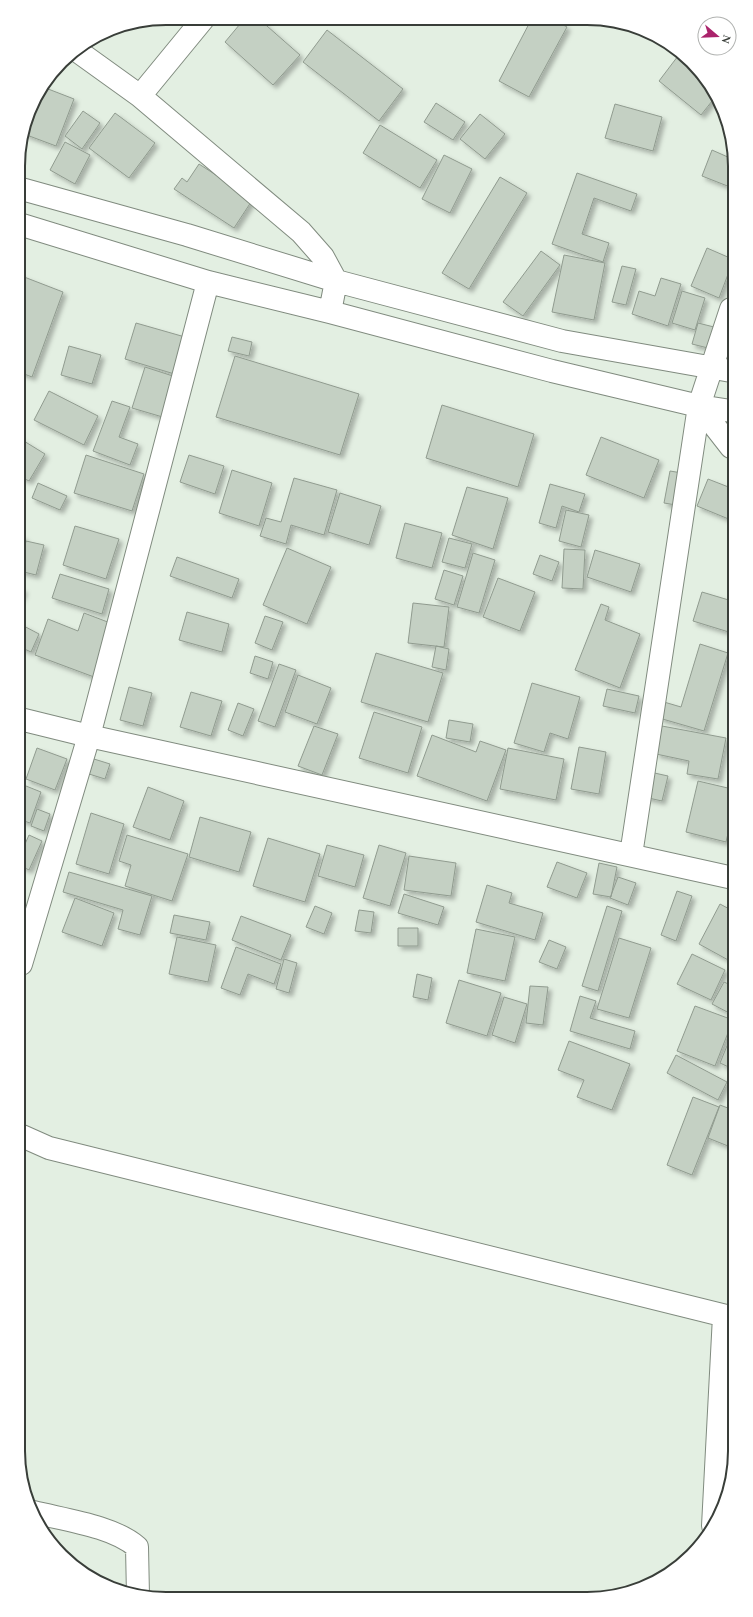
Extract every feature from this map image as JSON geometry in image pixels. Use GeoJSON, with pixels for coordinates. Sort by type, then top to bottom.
{"type":"FeatureCollection","features":[{"type":"Feature","properties":{"kind":"street"},"geometry":{"type":"LineString","coordinates":[[140,96],[198,25]]}},
{"type":"Feature","properties":{"kind":"street"},"geometry":{"type":"LineString","coordinates":[[81,53],[140,96],[301,232],[323,257],[336,281],[330,312]]}},
{"type":"Feature","properties":{"kind":"street"},"geometry":{"type":"LineString","coordinates":[[25,190],[186,235],[336,281],[562,341],[721,369]]}},
{"type":"Feature","properties":{"kind":"street"},"geometry":{"type":"LineString","coordinates":[[45,232],[54,198]]}},
{"type":"Feature","properties":{"kind":"street"},"geometry":{"type":"LineString","coordinates":[[25,226],[208,282],[330,312],[552,371],[699,406],[728,411]]}},
{"type":"Feature","properties":{"kind":"street"},"geometry":{"type":"LineString","coordinates":[[25,951],[89,736],[208,282]]}},
{"type":"Feature","properties":{"kind":"street"},"geometry":{"type":"LineString","coordinates":[[631,856],[699,406],[721,369],[728,327]]}},
{"type":"Feature","properties":{"kind":"street"},"geometry":{"type":"LineString","coordinates":[[552,371],[562,341]]}},
{"type":"Feature","properties":{"kind":"street"},"geometry":{"type":"LineString","coordinates":[[699,406],[728,443]]}},
{"type":"Feature","properties":{"kind":"street"},"geometry":{"type":"LineString","coordinates":[[25,720],[89,736],[728,877]]}},
{"type":"Feature","properties":{"kind":"street"},"geometry":{"type":"LineString","coordinates":[[25,1137],[49,1148],[728,1317]]}},
{"type":"Feature","properties":{"kind":"street"},"geometry":{"type":"LineString","coordinates":[[714,1514],[728,1330]]}},
{"type":"Feature","properties":{"kind":"street"},"geometry":{"type":"LineString","coordinates":[[39,1513],[111,1531],[128,1539],[137,1547],[138,1589]]}},
{"type":"Feature","properties":{"kind":"building"},"geometry":{"type":"Polygon","coordinates":[[[239,25],[266,25],[300,55],[273,85],[225,42],[239,25]]]}},
{"type":"Feature","properties":{"kind":"building"},"geometry":{"type":"Polygon","coordinates":[[[528,25],[563,25],[567,27],[529,97],[499,81],[528,25]]]}},
{"type":"Feature","properties":{"kind":"building"},"geometry":{"type":"Polygon","coordinates":[[[327,30],[403,89],[379,121],[303,62],[327,30]]]}},
{"type":"Feature","properties":{"kind":"building"},"geometry":{"type":"Polygon","coordinates":[[[677,57],[699,80],[712,101],[701,115],[659,81],[677,57]]]}},
{"type":"Feature","properties":{"kind":"building"},"geometry":{"type":"Polygon","coordinates":[[[48,89],[74,99],[56,146],[29,136],[32,120],[39,103],[48,89]]]}},
{"type":"Feature","properties":{"kind":"building"},"geometry":{"type":"Polygon","coordinates":[[[436,103],[465,122],[453,140],[424,122],[436,103]]]}},
{"type":"Feature","properties":{"kind":"building"},"geometry":{"type":"Polygon","coordinates":[[[615,104],[662,117],[653,151],[605,138],[615,104]]]}},
{"type":"Feature","properties":{"kind":"building"},"geometry":{"type":"Polygon","coordinates":[[[83,111],[100,123],[82,149],[65,136],[83,111]]]}},
{"type":"Feature","properties":{"kind":"building"},"geometry":{"type":"Polygon","coordinates":[[[115,113],[155,143],[129,178],[89,148],[115,113]]]}},
{"type":"Feature","properties":{"kind":"building"},"geometry":{"type":"Polygon","coordinates":[[[480,114],[505,134],[485,159],[460,139],[480,114]]]}},
{"type":"Feature","properties":{"kind":"building"},"geometry":{"type":"Polygon","coordinates":[[[380,125],[437,160],[420,188],[363,153],[380,125]]]}},
{"type":"Feature","properties":{"kind":"building"},"geometry":{"type":"Polygon","coordinates":[[[65,142],[90,155],[75,184],[50,170],[65,142]]]}},
{"type":"Feature","properties":{"kind":"building"},"geometry":{"type":"Polygon","coordinates":[[[712,150],[728,157],[728,186],[702,176],[712,150]]]}},
{"type":"Feature","properties":{"kind":"building"},"geometry":{"type":"Polygon","coordinates":[[[444,155],[472,169],[450,213],[422,199],[444,155]]]}},
{"type":"Feature","properties":{"kind":"building"},"geometry":{"type":"Polygon","coordinates":[[[199,164],[253,199],[234,228],[174,189],[182,178],[187,182],[199,164]]]}},
{"type":"Feature","properties":{"kind":"building"},"geometry":{"type":"Polygon","coordinates":[[[577,173],[637,194],[631,211],[594,198],[582,234],[609,243],[603,262],[552,244],[577,173]]]}},
{"type":"Feature","properties":{"kind":"building"},"geometry":{"type":"Polygon","coordinates":[[[500,177],[527,193],[469,289],[442,273],[500,177]]]}},
{"type":"Feature","properties":{"kind":"building"},"geometry":{"type":"Polygon","coordinates":[[[707,248],[728,257],[728,274],[719,298],[691,286],[707,248]]]}},
{"type":"Feature","properties":{"kind":"building"},"geometry":{"type":"Polygon","coordinates":[[[541,251],[560,265],[523,316],[503,302],[541,251]]]}},
{"type":"Feature","properties":{"kind":"building"},"geometry":{"type":"Polygon","coordinates":[[[564,255],[605,263],[594,320],[552,312],[564,255]]]}},
{"type":"Feature","properties":{"kind":"building"},"geometry":{"type":"Polygon","coordinates":[[[622,266],[636,269],[626,305],[612,302],[622,266]]]}},
{"type":"Feature","properties":{"kind":"building"},"geometry":{"type":"Polygon","coordinates":[[[25,277],[63,292],[32,377],[25,374],[25,277]]]}},
{"type":"Feature","properties":{"kind":"building"},"geometry":{"type":"Polygon","coordinates":[[[661,278],[681,284],[668,326],[632,314],[639,291],[655,296],[661,278]]]}},
{"type":"Feature","properties":{"kind":"building"},"geometry":{"type":"Polygon","coordinates":[[[682,291],[705,298],[695,330],[672,323],[682,291]]]}},
{"type":"Feature","properties":{"kind":"building"},"geometry":{"type":"Polygon","coordinates":[[[136,323],[192,339],[181,376],[125,359],[136,323]]]}},
{"type":"Feature","properties":{"kind":"building"},"geometry":{"type":"Polygon","coordinates":[[[698,323],[714,327],[708,348],[692,344],[698,323]]]}},
{"type":"Feature","properties":{"kind":"building"},"geometry":{"type":"Polygon","coordinates":[[[232,337],[252,342],[249,356],[228,351],[232,337]]]}},
{"type":"Feature","properties":{"kind":"building"},"geometry":{"type":"Polygon","coordinates":[[[69,346],[101,355],[92,384],[61,375],[69,346]]]}},
{"type":"Feature","properties":{"kind":"building"},"geometry":{"type":"Polygon","coordinates":[[[235,356],[359,394],[340,455],[216,417],[235,356]]]}},
{"type":"Feature","properties":{"kind":"building"},"geometry":{"type":"Polygon","coordinates":[[[145,367],[179,378],[166,418],[132,408],[145,367]]]}},
{"type":"Feature","properties":{"kind":"building"},"geometry":{"type":"Polygon","coordinates":[[[49,391],[98,416],[84,445],[34,420],[49,391]]]}},
{"type":"Feature","properties":{"kind":"building"},"geometry":{"type":"Polygon","coordinates":[[[112,401],[130,407],[119,437],[138,444],[130,465],[93,451],[112,401]]]}},
{"type":"Feature","properties":{"kind":"building"},"geometry":{"type":"Polygon","coordinates":[[[442,405],[534,434],[518,487],[426,458],[442,405]]]}},
{"type":"Feature","properties":{"kind":"building"},"geometry":{"type":"Polygon","coordinates":[[[601,437],[659,460],[644,498],[586,475],[601,437]]]}},
{"type":"Feature","properties":{"kind":"building"},"geometry":{"type":"Polygon","coordinates":[[[25,442],[45,454],[29,481],[25,479],[25,442]]]}},
{"type":"Feature","properties":{"kind":"building"},"geometry":{"type":"Polygon","coordinates":[[[86,455],[144,474],[132,511],[74,493],[86,455]]]}},
{"type":"Feature","properties":{"kind":"building"},"geometry":{"type":"Polygon","coordinates":[[[189,455],[224,466],[215,494],[180,482],[189,455]]]}},
{"type":"Feature","properties":{"kind":"building"},"geometry":{"type":"Polygon","coordinates":[[[232,470],[272,483],[259,526],[219,513],[232,470]]]}},
{"type":"Feature","properties":{"kind":"building"},"geometry":{"type":"Polygon","coordinates":[[[670,471],[688,474],[682,506],[664,503],[670,471]]]}},
{"type":"Feature","properties":{"kind":"building"},"geometry":{"type":"Polygon","coordinates":[[[294,478],[337,490],[324,535],[291,525],[286,544],[260,536],[266,518],[281,522],[294,478]]]}},
{"type":"Feature","properties":{"kind":"building"},"geometry":{"type":"Polygon","coordinates":[[[708,479],[728,487],[728,519],[697,506],[708,479]]]}},
{"type":"Feature","properties":{"kind":"building"},"geometry":{"type":"Polygon","coordinates":[[[38,483],[67,496],[60,510],[32,498],[38,483]]]}},
{"type":"Feature","properties":{"kind":"building"},"geometry":{"type":"Polygon","coordinates":[[[550,484],[585,494],[579,512],[562,506],[556,528],[539,523],[550,484]]]}},
{"type":"Feature","properties":{"kind":"building"},"geometry":{"type":"Polygon","coordinates":[[[467,487],[508,498],[493,549],[452,535],[467,487]]]}},
{"type":"Feature","properties":{"kind":"building"},"geometry":{"type":"Polygon","coordinates":[[[340,493],[381,506],[369,545],[328,532],[340,493]]]}},
{"type":"Feature","properties":{"kind":"building"},"geometry":{"type":"Polygon","coordinates":[[[566,510],[589,515],[581,547],[559,541],[566,510]]]}},
{"type":"Feature","properties":{"kind":"building"},"geometry":{"type":"Polygon","coordinates":[[[405,523],[442,533],[432,568],[396,558],[405,523]]]}},
{"type":"Feature","properties":{"kind":"building"},"geometry":{"type":"Polygon","coordinates":[[[75,526],[119,539],[106,579],[63,565],[75,526]]]}},
{"type":"Feature","properties":{"kind":"building"},"geometry":{"type":"Polygon","coordinates":[[[449,538],[472,544],[465,568],[442,562],[449,538]]]}},
{"type":"Feature","properties":{"kind":"building"},"geometry":{"type":"Polygon","coordinates":[[[26,541],[44,545],[36,575],[25,572],[26,541]]]}},
{"type":"Feature","properties":{"kind":"building"},"geometry":{"type":"Polygon","coordinates":[[[287,548],[331,567],[307,624],[263,605],[287,548]]]}},
{"type":"Feature","properties":{"kind":"building"},"geometry":{"type":"Polygon","coordinates":[[[564,549],[585,550],[583,589],[562,588],[564,549]]]}},
{"type":"Feature","properties":{"kind":"building"},"geometry":{"type":"Polygon","coordinates":[[[595,550],[640,564],[631,592],[587,577],[595,550]]]}},
{"type":"Feature","properties":{"kind":"building"},"geometry":{"type":"Polygon","coordinates":[[[473,553],[495,560],[479,613],[457,607],[473,553]]]}},
{"type":"Feature","properties":{"kind":"building"},"geometry":{"type":"Polygon","coordinates":[[[540,555],[559,562],[552,581],[533,574],[540,555]]]}},
{"type":"Feature","properties":{"kind":"building"},"geometry":{"type":"Polygon","coordinates":[[[177,557],[239,579],[232,598],[170,576],[177,557]]]}},
{"type":"Feature","properties":{"kind":"building"},"geometry":{"type":"Polygon","coordinates":[[[444,570],[463,576],[454,605],[435,599],[444,570]]]}},
{"type":"Feature","properties":{"kind":"building"},"geometry":{"type":"Polygon","coordinates":[[[60,574],[109,589],[102,614],[52,598],[60,574]]]}},
{"type":"Feature","properties":{"kind":"building"},"geometry":{"type":"Polygon","coordinates":[[[498,578],[535,592],[520,631],[483,617],[498,578]]]}},
{"type":"Feature","properties":{"kind":"building"},"geometry":{"type":"Polygon","coordinates":[[[702,592],[728,600],[728,632],[693,621],[702,592]]]}},
{"type":"Feature","properties":{"kind":"building"},"geometry":{"type":"Polygon","coordinates":[[[413,603],[449,607],[444,647],[408,643],[413,603]]]}},
{"type":"Feature","properties":{"kind":"building"},"geometry":{"type":"Polygon","coordinates":[[[601,604],[609,607],[605,620],[640,634],[620,688],[575,670],[601,604]]]}},
{"type":"Feature","properties":{"kind":"building"},"geometry":{"type":"Polygon","coordinates":[[[187,612],[229,624],[222,652],[179,640],[187,612]]]}},
{"type":"Feature","properties":{"kind":"building"},"geometry":{"type":"Polygon","coordinates":[[[84,613],[113,624],[94,677],[35,655],[48,619],[78,631],[84,613]]]}},
{"type":"Feature","properties":{"kind":"building"},"geometry":{"type":"Polygon","coordinates":[[[265,616],[283,622],[272,650],[255,643],[265,616]]]}},
{"type":"Feature","properties":{"kind":"building"},"geometry":{"type":"Polygon","coordinates":[[[25,627],[39,634],[31,652],[25,649],[25,627]]]}},
{"type":"Feature","properties":{"kind":"building"},"geometry":{"type":"Polygon","coordinates":[[[700,644],[728,653],[704,731],[659,718],[664,702],[681,707],[700,644]]]}},
{"type":"Feature","properties":{"kind":"building"},"geometry":{"type":"Polygon","coordinates":[[[436,646],[449,649],[446,670],[432,667],[436,646]]]}},
{"type":"Feature","properties":{"kind":"building"},"geometry":{"type":"Polygon","coordinates":[[[376,653],[443,673],[428,722],[361,702],[376,653]]]}},
{"type":"Feature","properties":{"kind":"building"},"geometry":{"type":"Polygon","coordinates":[[[255,656],[273,662],[268,679],[250,673],[255,656]]]}},
{"type":"Feature","properties":{"kind":"building"},"geometry":{"type":"Polygon","coordinates":[[[279,664],[296,670],[275,727],[258,721],[279,664]]]}},
{"type":"Feature","properties":{"kind":"building"},"geometry":{"type":"Polygon","coordinates":[[[298,675],[331,688],[317,724],[285,712],[298,675]]]}},
{"type":"Feature","properties":{"kind":"building"},"geometry":{"type":"Polygon","coordinates":[[[532,683],[580,697],[568,739],[550,733],[544,752],[514,743],[532,683]]]}},
{"type":"Feature","properties":{"kind":"building"},"geometry":{"type":"Polygon","coordinates":[[[129,687],[152,693],[143,726],[120,720],[129,687]]]}},
{"type":"Feature","properties":{"kind":"building"},"geometry":{"type":"Polygon","coordinates":[[[607,689],[639,696],[635,713],[603,706],[607,689]]]}},
{"type":"Feature","properties":{"kind":"building"},"geometry":{"type":"Polygon","coordinates":[[[191,692],[222,701],[211,736],[180,727],[191,692]]]}},
{"type":"Feature","properties":{"kind":"building"},"geometry":{"type":"Polygon","coordinates":[[[238,703],[254,709],[243,736],[228,730],[238,703]]]}},
{"type":"Feature","properties":{"kind":"building"},"geometry":{"type":"Polygon","coordinates":[[[374,712],[422,727],[408,773],[359,758],[374,712]]]}},
{"type":"Feature","properties":{"kind":"building"},"geometry":{"type":"Polygon","coordinates":[[[449,720],[473,724],[470,742],[446,738],[449,720]]]}},
{"type":"Feature","properties":{"kind":"building"},"geometry":{"type":"Polygon","coordinates":[[[314,726],[338,734],[322,775],[298,766],[314,726]]]}},
{"type":"Feature","properties":{"kind":"building"},"geometry":{"type":"Polygon","coordinates":[[[662,726],[726,738],[718,779],[687,774],[689,761],[656,754],[662,726]]]}},
{"type":"Feature","properties":{"kind":"building"},"geometry":{"type":"Polygon","coordinates":[[[432,735],[476,752],[480,741],[506,750],[487,801],[417,776],[432,735]]]}},
{"type":"Feature","properties":{"kind":"building"},"geometry":{"type":"Polygon","coordinates":[[[579,747],[606,752],[599,794],[571,789],[579,747]]]}},
{"type":"Feature","properties":{"kind":"building"},"geometry":{"type":"Polygon","coordinates":[[[37,748],[67,759],[55,790],[26,779],[37,748]]]}},
{"type":"Feature","properties":{"kind":"building"},"geometry":{"type":"Polygon","coordinates":[[[508,748],[564,759],[556,800],[500,789],[508,748]]]}},
{"type":"Feature","properties":{"kind":"building"},"geometry":{"type":"Polygon","coordinates":[[[94,759],[110,764],[105,779],[89,774],[94,759]]]}},
{"type":"Feature","properties":{"kind":"building"},"geometry":{"type":"Polygon","coordinates":[[[650,772],[668,776],[662,801],[644,797],[650,772]]]}},
{"type":"Feature","properties":{"kind":"building"},"geometry":{"type":"Polygon","coordinates":[[[698,781],[728,788],[728,833],[726,842],[686,832],[698,781]]]}},
{"type":"Feature","properties":{"kind":"building"},"geometry":{"type":"Polygon","coordinates":[[[25,786],[41,792],[30,823],[25,821],[25,786]]]}},
{"type":"Feature","properties":{"kind":"building"},"geometry":{"type":"Polygon","coordinates":[[[148,787],[184,801],[170,840],[133,827],[148,787]]]}},
{"type":"Feature","properties":{"kind":"building"},"geometry":{"type":"Polygon","coordinates":[[[37,809],[50,814],[44,831],[31,826],[37,809]]]}},
{"type":"Feature","properties":{"kind":"building"},"geometry":{"type":"Polygon","coordinates":[[[91,813],[124,824],[109,874],[76,864],[91,813]]]}},
{"type":"Feature","properties":{"kind":"building"},"geometry":{"type":"Polygon","coordinates":[[[200,817],[251,832],[239,872],[189,857],[200,817]]]}},
{"type":"Feature","properties":{"kind":"building"},"geometry":{"type":"Polygon","coordinates":[[[29,835],[42,841],[29,870],[25,868],[25,844],[29,835]]]}},
{"type":"Feature","properties":{"kind":"building"},"geometry":{"type":"Polygon","coordinates":[[[127,835],[188,854],[172,901],[125,886],[131,865],[119,861],[127,835]]]}},
{"type":"Feature","properties":{"kind":"building"},"geometry":{"type":"Polygon","coordinates":[[[268,838],[320,854],[305,902],[253,886],[268,838]]]}},
{"type":"Feature","properties":{"kind":"building"},"geometry":{"type":"Polygon","coordinates":[[[327,845],[364,855],[355,887],[318,876],[327,845]]]}},
{"type":"Feature","properties":{"kind":"building"},"geometry":{"type":"Polygon","coordinates":[[[379,845],[406,853],[390,906],[363,898],[379,845]]]}},
{"type":"Feature","properties":{"kind":"building"},"geometry":{"type":"Polygon","coordinates":[[[409,856],[456,863],[451,896],[404,890],[409,856]]]}},
{"type":"Feature","properties":{"kind":"building"},"geometry":{"type":"Polygon","coordinates":[[[557,862],[587,873],[577,898],[547,887],[557,862]]]}},
{"type":"Feature","properties":{"kind":"building"},"geometry":{"type":"Polygon","coordinates":[[[599,863],[617,867],[611,897],[593,894],[599,863]]]}},
{"type":"Feature","properties":{"kind":"building"},"geometry":{"type":"Polygon","coordinates":[[[69,872],[152,896],[140,935],[118,929],[123,910],[63,892],[69,872]]]}},
{"type":"Feature","properties":{"kind":"building"},"geometry":{"type":"Polygon","coordinates":[[[618,877],[636,883],[628,905],[610,898],[618,877]]]}},
{"type":"Feature","properties":{"kind":"building"},"geometry":{"type":"Polygon","coordinates":[[[487,885],[512,893],[509,903],[543,913],[535,940],[476,922],[487,885]]]}},
{"type":"Feature","properties":{"kind":"building"},"geometry":{"type":"Polygon","coordinates":[[[677,891],[692,896],[676,941],[661,935],[677,891]]]}},
{"type":"Feature","properties":{"kind":"building"},"geometry":{"type":"Polygon","coordinates":[[[404,894],[444,907],[438,925],[398,913],[404,894]]]}},
{"type":"Feature","properties":{"kind":"building"},"geometry":{"type":"Polygon","coordinates":[[[75,898],[114,913],[102,946],[62,932],[75,898]]]}},
{"type":"Feature","properties":{"kind":"building"},"geometry":{"type":"Polygon","coordinates":[[[720,904],[728,908],[728,960],[699,944],[720,904]]]}},
{"type":"Feature","properties":{"kind":"building"},"geometry":{"type":"Polygon","coordinates":[[[315,906],[332,913],[324,934],[306,927],[315,906]]]}},
{"type":"Feature","properties":{"kind":"building"},"geometry":{"type":"Polygon","coordinates":[[[607,906],[622,911],[598,991],[582,986],[607,906]]]}},
{"type":"Feature","properties":{"kind":"building"},"geometry":{"type":"Polygon","coordinates":[[[359,910],[374,912],[371,933],[355,931],[359,910]]]}},
{"type":"Feature","properties":{"kind":"building"},"geometry":{"type":"Polygon","coordinates":[[[174,915],[210,922],[206,940],[170,933],[174,915]]]}},
{"type":"Feature","properties":{"kind":"building"},"geometry":{"type":"Polygon","coordinates":[[[241,916],[291,935],[281,960],[232,940],[241,916]]]}},
{"type":"Feature","properties":{"kind":"building"},"geometry":{"type":"Polygon","coordinates":[[[398,928],[418,928],[418,946],[398,946],[398,928]]]}},
{"type":"Feature","properties":{"kind":"building"},"geometry":{"type":"Polygon","coordinates":[[[476,929],[515,937],[505,981],[467,973],[476,929]]]}},
{"type":"Feature","properties":{"kind":"building"},"geometry":{"type":"Polygon","coordinates":[[[177,937],[216,945],[208,982],[169,974],[177,937]]]}},
{"type":"Feature","properties":{"kind":"building"},"geometry":{"type":"Polygon","coordinates":[[[619,938],[651,948],[629,1018],[597,1009],[619,938]]]}},
{"type":"Feature","properties":{"kind":"building"},"geometry":{"type":"Polygon","coordinates":[[[549,940],[566,947],[557,969],[539,962],[549,940]]]}},
{"type":"Feature","properties":{"kind":"building"},"geometry":{"type":"Polygon","coordinates":[[[236,947],[281,964],[274,984],[248,974],[240,995],[221,988],[236,947]]]}},
{"type":"Feature","properties":{"kind":"building"},"geometry":{"type":"Polygon","coordinates":[[[692,954],[725,970],[711,1000],[677,984],[692,954]]]}},
{"type":"Feature","properties":{"kind":"building"},"geometry":{"type":"Polygon","coordinates":[[[284,959],[297,963],[289,993],[276,989],[284,959]]]}},
{"type":"Feature","properties":{"kind":"building"},"geometry":{"type":"Polygon","coordinates":[[[417,974],[432,978],[428,1000],[413,997],[417,974]]]}},
{"type":"Feature","properties":{"kind":"building"},"geometry":{"type":"Polygon","coordinates":[[[459,980],[501,993],[487,1036],[446,1023],[459,980]]]}},
{"type":"Feature","properties":{"kind":"building"},"geometry":{"type":"Polygon","coordinates":[[[724,982],[728,984],[728,1012],[712,1004],[724,982]]]}},
{"type":"Feature","properties":{"kind":"building"},"geometry":{"type":"Polygon","coordinates":[[[530,986],[548,987],[543,1025],[526,1023],[530,986]]]}},
{"type":"Feature","properties":{"kind":"building"},"geometry":{"type":"Polygon","coordinates":[[[580,996],[596,1001],[590,1018],[635,1031],[630,1049],[570,1031],[580,996]]]}},
{"type":"Feature","properties":{"kind":"building"},"geometry":{"type":"Polygon","coordinates":[[[504,997],[527,1004],[515,1043],[492,1035],[504,997]]]}},
{"type":"Feature","properties":{"kind":"building"},"geometry":{"type":"Polygon","coordinates":[[[695,1006],[728,1018],[728,1033],[715,1066],[677,1051],[695,1006]]]}},
{"type":"Feature","properties":{"kind":"building"},"geometry":{"type":"Polygon","coordinates":[[[569,1041],[630,1064],[612,1110],[577,1097],[584,1080],[558,1070],[569,1041]]]}},
{"type":"Feature","properties":{"kind":"building"},"geometry":{"type":"Polygon","coordinates":[[[728,1043],[728,1067],[720,1063],[728,1043]]]}},
{"type":"Feature","properties":{"kind":"building"},"geometry":{"type":"Polygon","coordinates":[[[676,1055],[727,1082],[718,1100],[667,1073],[676,1055]]]}},
{"type":"Feature","properties":{"kind":"building"},"geometry":{"type":"Polygon","coordinates":[[[693,1097],[719,1107],[692,1175],[667,1165],[693,1097]]]}},
{"type":"Feature","properties":{"kind":"building"},"geometry":{"type":"Polygon","coordinates":[[[720,1105],[728,1108],[728,1146],[708,1138],[720,1105]]]}}]}
